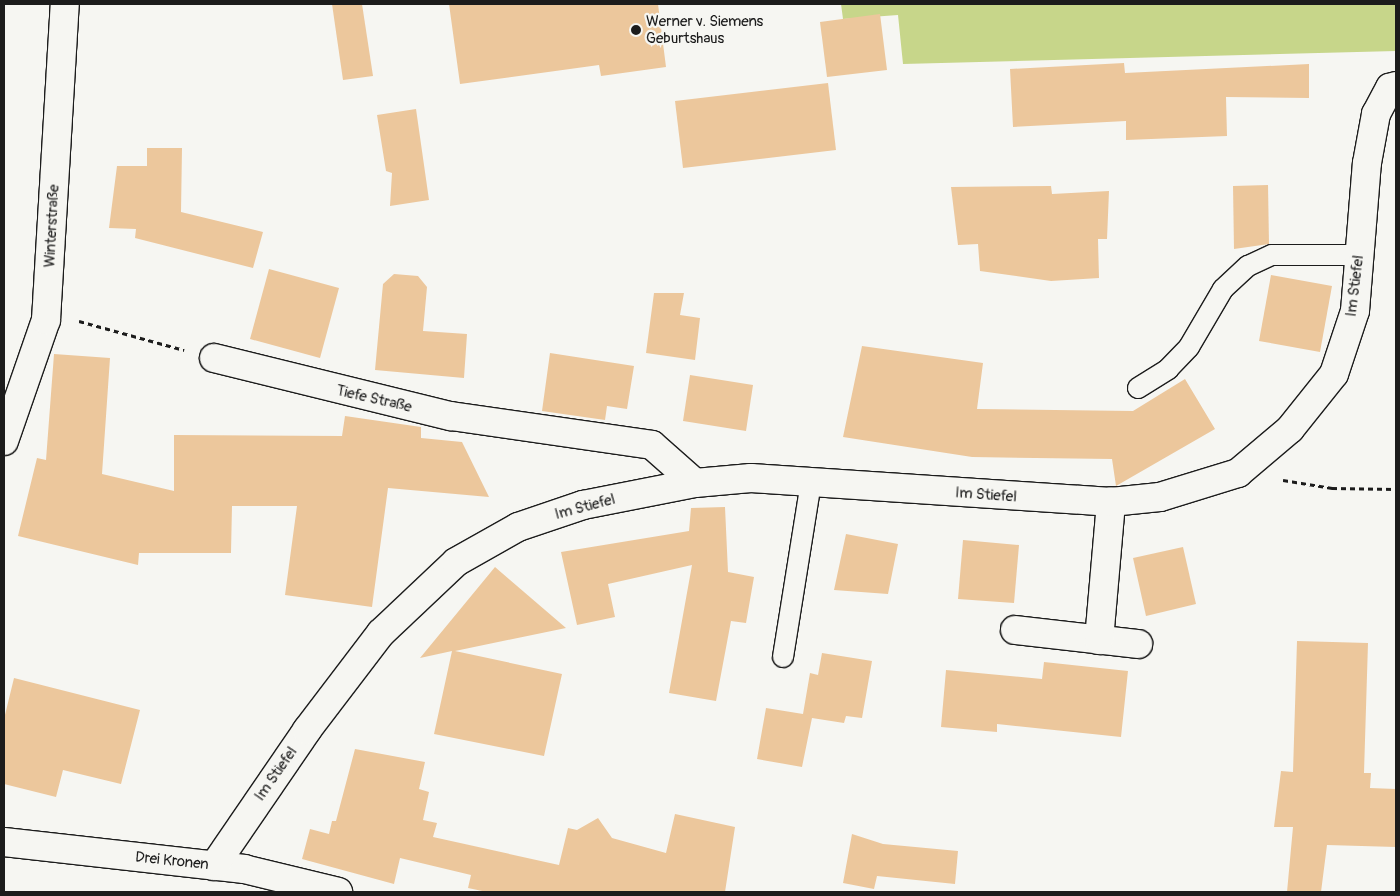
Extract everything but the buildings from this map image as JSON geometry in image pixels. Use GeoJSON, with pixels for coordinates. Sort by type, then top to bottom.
{"type":"FeatureCollection","features":[{"type":"Feature","properties":{"kind":"street","name":"Winterstraße"},"geometry":{"type":"LineString","coordinates":[[4,441],[46,320],[66,4]]}},
{"type":"Feature","properties":{"kind":"street","name":"Im Stiefel"},"geometry":{"type":"LineString","coordinates":[[214,866],[307,730],[382,633],[456,562],[518,527],[583,505],[695,483],[751,478],[1111,502],[1160,497],[1238,473],[1290,429],[1334,374],[1355,311],[1359,255],[1376,114],[1390,88],[1396,86]]}},
{"type":"Feature","properties":{"kind":"street","name":"Tiefe Straße"},"geometry":{"type":"LineString","coordinates":[[214,358],[451,416],[652,445],[695,483]]}},
{"type":"Feature","properties":{"kind":"street"},"geometry":{"type":"LineString","coordinates":[[1099,640],[1111,502]]}},
{"type":"Feature","properties":{"kind":"street"},"geometry":{"type":"LineString","coordinates":[[1015,630],[1138,644]]}},
{"type":"Feature","properties":{"kind":"street","name":"Drei Kronen"},"geometry":{"type":"LineString","coordinates":[[4,842],[214,866],[244,881],[338,892]]}},
{"type":"Feature","properties":{"kind":"lane"},"geometry":{"type":"LineString","coordinates":[[1138,388],[1168,369],[1189,347],[1224,290],[1248,266],[1272,255],[1359,255]]}},
{"type":"Feature","properties":{"kind":"lane"},"geometry":{"type":"LineString","coordinates":[[783,657],[811,483]]}},
{"type":"Feature","properties":{"kind":"path"},"geometry":{"type":"LineString","coordinates":[[46,320],[72,319],[214,358]]}},
{"type":"Feature","properties":{"kind":"path"},"geometry":{"type":"LineString","coordinates":[[1332,488],[1396,490]]}},
{"type":"Feature","properties":{"kind":"green space"},"geometry":{"type":"Polygon","coordinates":[[[841,4],[1396,4],[1396,51],[903,64],[898,15],[843,19],[841,4]]]}},
{"type":"Feature","properties":{"kind":"place","name":"Werner v. Siemens Geburtshaus"},"geometry":{"type":"Point","coordinates":[636,30]}}]}
